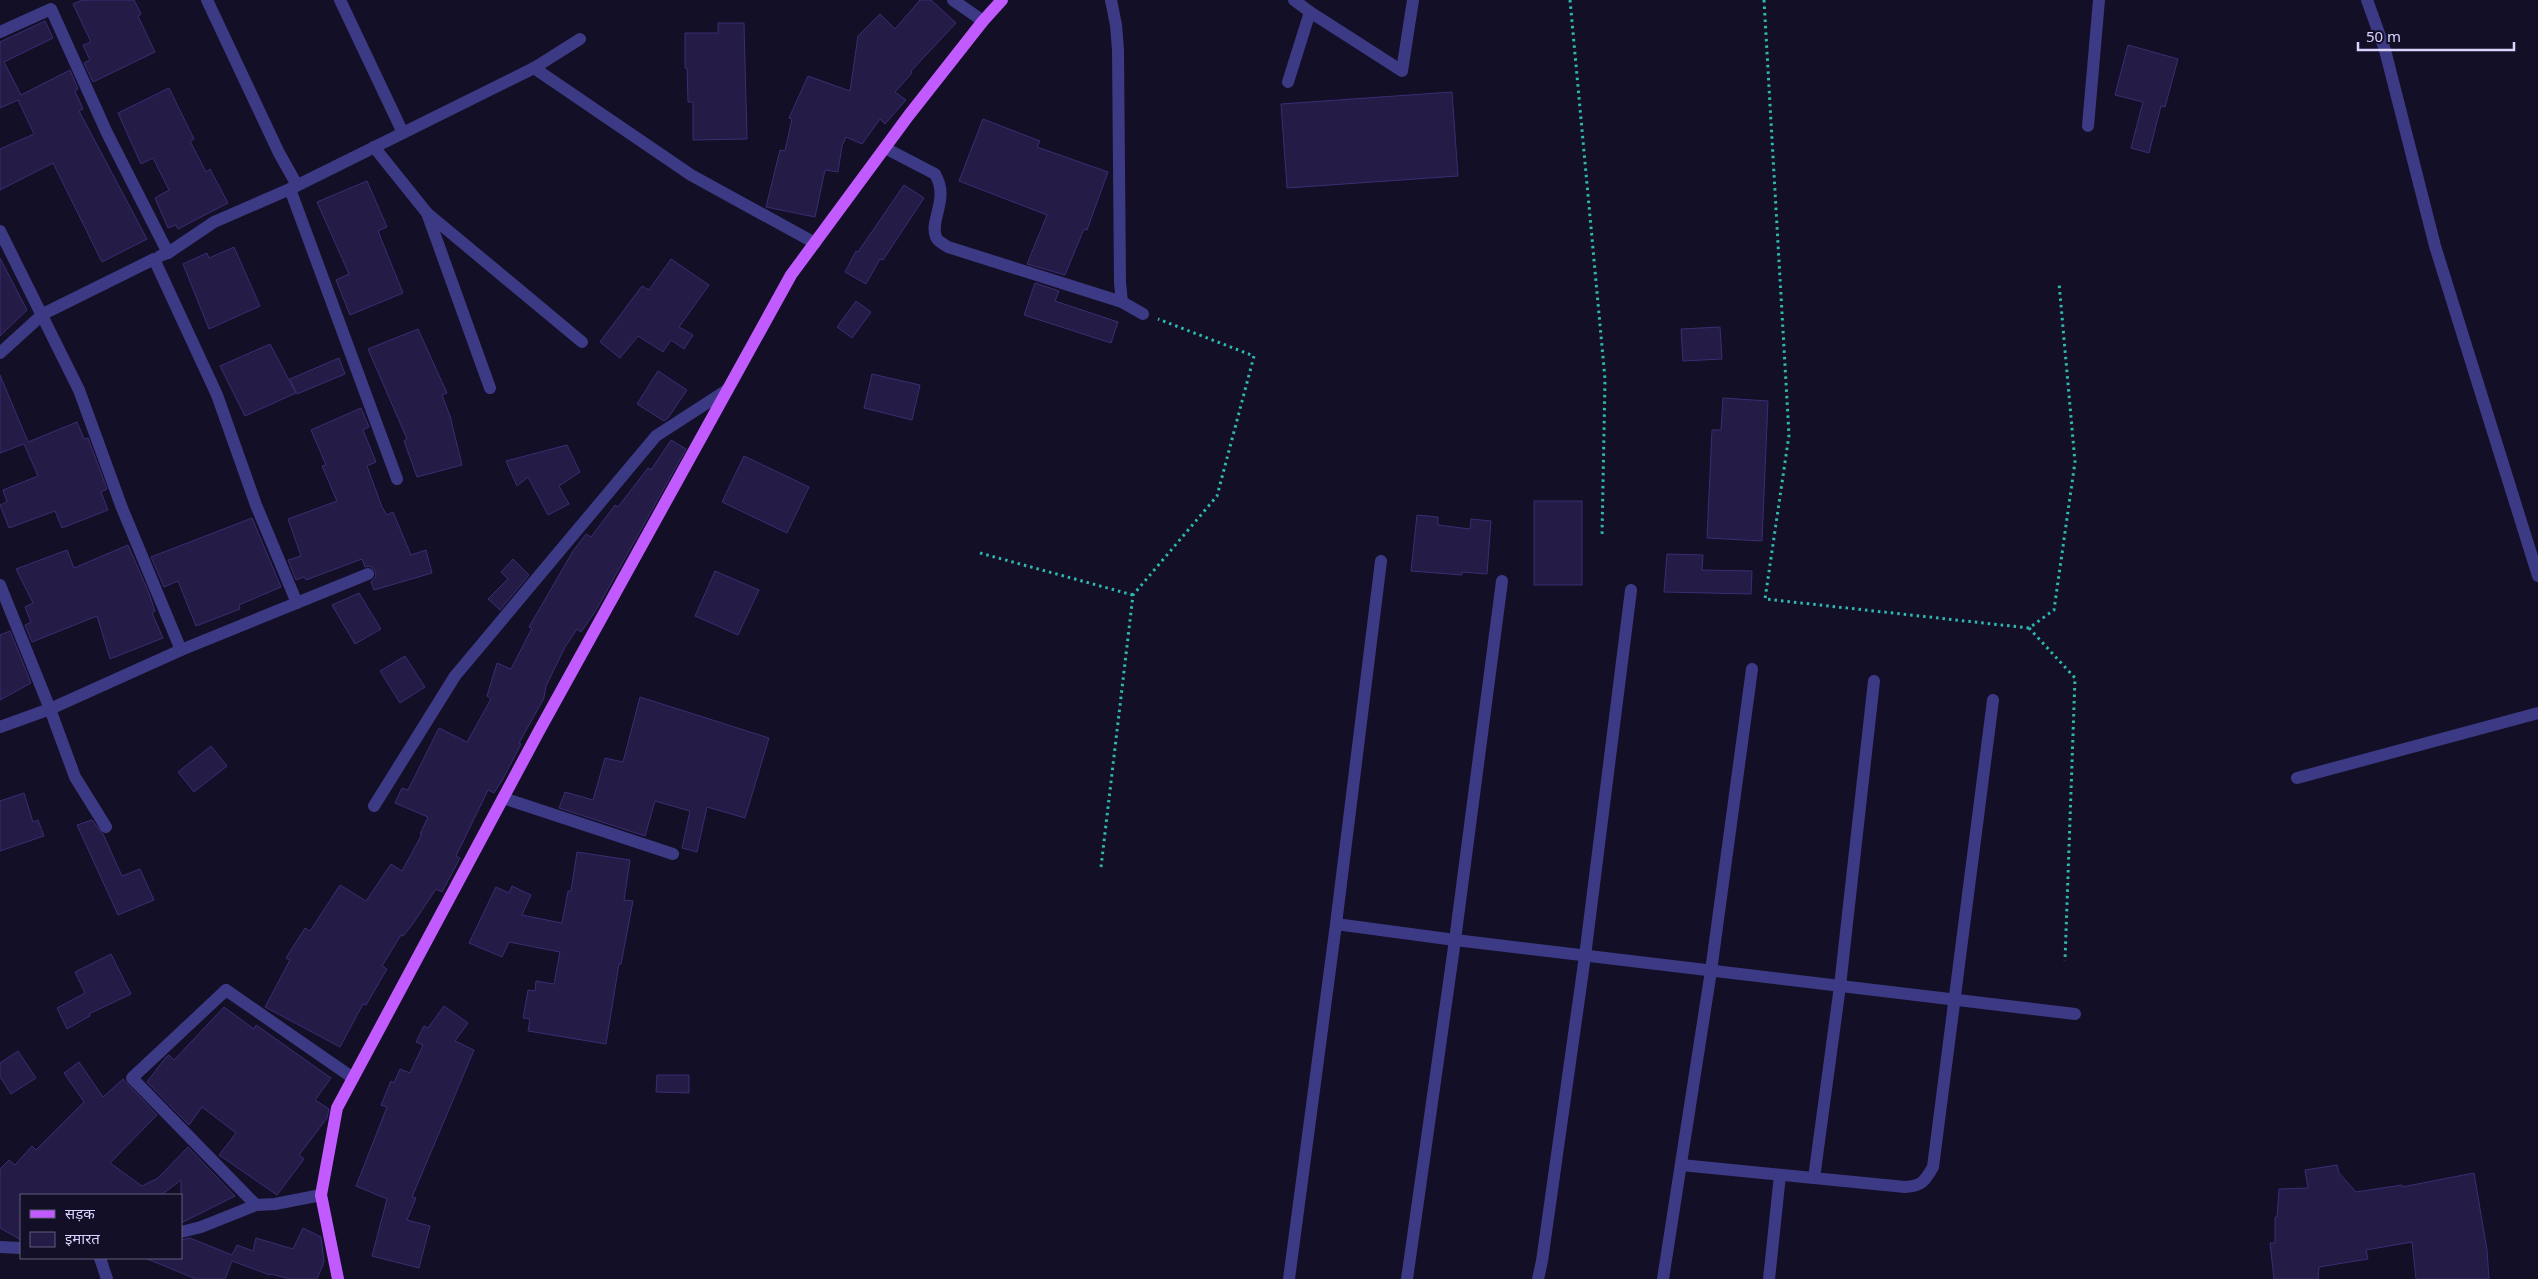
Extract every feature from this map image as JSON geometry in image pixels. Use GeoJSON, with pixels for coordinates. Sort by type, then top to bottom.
{"type":"FeatureCollection","features":[{"type":"Feature","properties":{"kind":"main road"},"geometry":{"type":"LineString","coordinates":[[336,1278],[321,1195],[337,1108],[502,798],[791,275],[885,148],[983,21],[1002,0]]}},
{"type":"Feature","properties":{"kind":"street"},"geometry":{"type":"LineString","coordinates":[[207,0],[294,187],[397,479]]}},
{"type":"Feature","properties":{"kind":"street"},"geometry":{"type":"LineString","coordinates":[[340,0],[403,133]]}},
{"type":"Feature","properties":{"kind":"street"},"geometry":{"type":"LineString","coordinates":[[953,0],[983,21]]}},
{"type":"Feature","properties":{"kind":"street"},"geometry":{"type":"LineString","coordinates":[[1111,0],[1118,50],[1118,228],[1122,302]]}},
{"type":"Feature","properties":{"kind":"street"},"geometry":{"type":"LineString","coordinates":[[1294,0],[1402,71],[1413,0]]}},
{"type":"Feature","properties":{"kind":"street"},"geometry":{"type":"LineString","coordinates":[[2088,126],[2099,0]]}},
{"type":"Feature","properties":{"kind":"street"},"geometry":{"type":"LineString","coordinates":[[2367,0],[2385,50],[2435,246],[2538,576]]}},
{"type":"Feature","properties":{"kind":"street"},"geometry":{"type":"LineString","coordinates":[[0,32],[51,9],[107,133],[168,253]]}},
{"type":"Feature","properties":{"kind":"street"},"geometry":{"type":"LineString","coordinates":[[1288,82],[1310,12]]}},
{"type":"Feature","properties":{"kind":"street"},"geometry":{"type":"LineString","coordinates":[[0,354],[43,314],[168,253],[214,222],[294,187],[534,68],[580,38]]}},
{"type":"Feature","properties":{"kind":"street"},"geometry":{"type":"LineString","coordinates":[[534,68],[691,175],[815,242]]}},
{"type":"Feature","properties":{"kind":"street"},"geometry":{"type":"LineString","coordinates":[[374,148],[427,214],[582,342]]}},
{"type":"Feature","properties":{"kind":"street"},"geometry":{"type":"LineString","coordinates":[[885,148],[935,174],[942,191],[935,232],[938,241],[948,247],[1122,302],[1143,314]]}},
{"type":"Feature","properties":{"kind":"street"},"geometry":{"type":"LineString","coordinates":[[427,214],[490,388]]}},
{"type":"Feature","properties":{"kind":"street"},"geometry":{"type":"LineString","coordinates":[[0,231],[43,314],[79,390],[122,508],[181,650]]}},
{"type":"Feature","properties":{"kind":"street"},"geometry":{"type":"LineString","coordinates":[[154,259],[217,395],[256,505],[297,603]]}},
{"type":"Feature","properties":{"kind":"street"},"geometry":{"type":"LineString","coordinates":[[374,806],[455,676],[656,436],[727,390]]}},
{"type":"Feature","properties":{"kind":"street"},"geometry":{"type":"LineString","coordinates":[[1289,1279],[1336,924],[1381,561]]}},
{"type":"Feature","properties":{"kind":"street"},"geometry":{"type":"LineString","coordinates":[[0,727],[50,708],[181,650],[368,574]]}},
{"type":"Feature","properties":{"kind":"street"},"geometry":{"type":"LineString","coordinates":[[1407,1279],[1455,940],[1502,581]]}},
{"type":"Feature","properties":{"kind":"street"},"geometry":{"type":"LineString","coordinates":[[0,584],[76,777],[106,827]]}},
{"type":"Feature","properties":{"kind":"street"},"geometry":{"type":"LineString","coordinates":[[1538,1279],[1585,956],[1631,590]]}},
{"type":"Feature","properties":{"kind":"street"},"geometry":{"type":"LineString","coordinates":[[1663,1279],[1711,971],[1752,669]]}},
{"type":"Feature","properties":{"kind":"street"},"geometry":{"type":"LineString","coordinates":[[1814,1178],[1840,986],[1874,681]]}},
{"type":"Feature","properties":{"kind":"street"},"geometry":{"type":"LineString","coordinates":[[1681,1165],[1905,1187],[1916,1186],[1925,1181],[1932,1166],[1955,1000],[1992,700]]}},
{"type":"Feature","properties":{"kind":"street"},"geometry":{"type":"LineString","coordinates":[[2297,778],[2538,714]]}},
{"type":"Feature","properties":{"kind":"street"},"geometry":{"type":"LineString","coordinates":[[502,798],[673,854]]}},
{"type":"Feature","properties":{"kind":"street"},"geometry":{"type":"LineString","coordinates":[[1336,924],[1585,956],[2075,1014]]}},
{"type":"Feature","properties":{"kind":"street"},"geometry":{"type":"LineString","coordinates":[[256,1205],[132,1078],[226,990],[353,1078]]}},
{"type":"Feature","properties":{"kind":"street"},"geometry":{"type":"LineString","coordinates":[[1769,1279],[1780,1175]]}},
{"type":"Feature","properties":{"kind":"street"},"geometry":{"type":"LineString","coordinates":[[182,1232],[201,1227],[256,1205],[275,1204],[321,1195]]}},
{"type":"Feature","properties":{"kind":"street"},"geometry":{"type":"LineString","coordinates":[[0,1247],[20,1248]]}},
{"type":"Feature","properties":{"kind":"street"},"geometry":{"type":"LineString","coordinates":[[100,1259],[107,1279]]}},
{"type":"Feature","properties":{"kind":"path"},"geometry":{"type":"LineString","coordinates":[[1570,0],[1605,379],[1602,536]]}},
{"type":"Feature","properties":{"kind":"path"},"geometry":{"type":"LineString","coordinates":[[1764,0],[1789,435],[1765,599],[2029,628],[2075,678],[2065,960]]}},
{"type":"Feature","properties":{"kind":"path"},"geometry":{"type":"LineString","coordinates":[[2029,628],[2054,610],[2075,462],[2059,283]]}},
{"type":"Feature","properties":{"kind":"path"},"geometry":{"type":"LineString","coordinates":[[1101,867],[1133,595],[1217,496],[1254,356],[1143,314]]}},
{"type":"Feature","properties":{"kind":"path"},"geometry":{"type":"LineString","coordinates":[[980,553],[1133,595]]}},
{"type":"Feature","properties":{"kind":"building"},"geometry":{"type":"Polygon","coordinates":[[[82,0],[134,0],[141,14],[138,16],[155,52],[93,82],[84,63],[90,60],[83,45],[91,42],[73,4],[82,0]]]}},
{"type":"Feature","properties":{"kind":"building"},"geometry":{"type":"Polygon","coordinates":[[[920,0],[931,0],[956,23],[911,71],[912,73],[895,92],[906,100],[885,124],[880,119],[862,144],[846,137],[842,146],[838,172],[825,170],[815,217],[766,207],[780,150],[785,151],[792,119],[789,118],[808,76],[850,91],[858,36],[880,14],[895,29],[920,0]]]}},
{"type":"Feature","properties":{"kind":"building"},"geometry":{"type":"Polygon","coordinates":[[[45,21],[53,38],[4,62],[21,95],[70,70],[78,89],[75,91],[83,109],[79,111],[147,239],[102,262],[53,163],[0,190],[0,149],[34,134],[18,100],[0,108],[0,42],[45,21]]]}},
{"type":"Feature","properties":{"kind":"building"},"geometry":{"type":"Polygon","coordinates":[[[718,23],[744,23],[747,139],[693,140],[693,102],[688,102],[687,68],[685,68],[685,33],[718,33],[718,23]]]}},
{"type":"Feature","properties":{"kind":"building"},"geometry":{"type":"Polygon","coordinates":[[[2128,45],[2178,59],[2165,107],[2161,106],[2149,153],[2131,148],[2143,102],[2115,95],[2128,45]]]}},
{"type":"Feature","properties":{"kind":"building"},"geometry":{"type":"Polygon","coordinates":[[[169,88],[194,139],[190,141],[206,172],[210,169],[228,203],[178,229],[176,225],[168,228],[155,198],[169,190],[153,158],[141,164],[118,113],[169,88]]]}},
{"type":"Feature","properties":{"kind":"building"},"geometry":{"type":"Polygon","coordinates":[[[1452,92],[1458,176],[1287,188],[1281,104],[1452,92]]]}},
{"type":"Feature","properties":{"kind":"building"},"geometry":{"type":"Polygon","coordinates":[[[983,119],[1040,141],[1037,147],[1108,172],[1087,230],[1084,229],[1065,275],[1027,264],[1047,215],[959,181],[983,119]]]}},
{"type":"Feature","properties":{"kind":"building"},"geometry":{"type":"Polygon","coordinates":[[[367,181],[387,227],[378,231],[403,293],[350,315],[336,280],[349,274],[317,202],[367,181]]]}},
{"type":"Feature","properties":{"kind":"building"},"geometry":{"type":"Polygon","coordinates":[[[904,185],[924,198],[883,260],[880,259],[866,284],[845,272],[856,251],[858,252],[904,185]]]}},
{"type":"Feature","properties":{"kind":"building"},"geometry":{"type":"Polygon","coordinates":[[[234,247],[260,306],[209,329],[183,264],[207,253],[209,258],[234,247]]]}},
{"type":"Feature","properties":{"kind":"building"},"geometry":{"type":"Polygon","coordinates":[[[0,258],[27,310],[0,336],[0,258]]]}},
{"type":"Feature","properties":{"kind":"building"},"geometry":{"type":"Polygon","coordinates":[[[671,259],[709,285],[679,327],[693,335],[684,349],[671,340],[663,352],[638,336],[620,358],[600,342],[642,286],[649,290],[671,259]]]}},
{"type":"Feature","properties":{"kind":"building"},"geometry":{"type":"Polygon","coordinates":[[[1035,283],[1059,291],[1055,301],[1118,322],[1111,343],[1024,315],[1035,283]]]}},
{"type":"Feature","properties":{"kind":"building"},"geometry":{"type":"Polygon","coordinates":[[[856,301],[871,312],[852,338],[837,327],[856,301]]]}},
{"type":"Feature","properties":{"kind":"building"},"geometry":{"type":"Polygon","coordinates":[[[1720,327],[1722,359],[1683,361],[1681,329],[1720,327]]]}},
{"type":"Feature","properties":{"kind":"building"},"geometry":{"type":"Polygon","coordinates":[[[418,329],[447,393],[442,395],[450,416],[462,465],[417,477],[404,441],[407,439],[368,349],[418,329]]]}},
{"type":"Feature","properties":{"kind":"building"},"geometry":{"type":"Polygon","coordinates":[[[270,344],[296,393],[245,416],[220,366],[270,344]]]}},
{"type":"Feature","properties":{"kind":"building"},"geometry":{"type":"Polygon","coordinates":[[[339,358],[345,374],[297,394],[290,379],[339,358]]]}},
{"type":"Feature","properties":{"kind":"building"},"geometry":{"type":"Polygon","coordinates":[[[658,371],[687,390],[664,421],[637,404],[658,371]]]}},
{"type":"Feature","properties":{"kind":"building"},"geometry":{"type":"Polygon","coordinates":[[[872,374],[920,385],[912,420],[864,408],[872,374]]]}},
{"type":"Feature","properties":{"kind":"building"},"geometry":{"type":"Polygon","coordinates":[[[0,375],[28,442],[77,422],[84,439],[88,438],[107,489],[101,492],[108,510],[62,528],[55,511],[9,528],[0,505],[7,502],[3,490],[38,476],[24,444],[0,453],[0,375]]]}},
{"type":"Feature","properties":{"kind":"building"},"geometry":{"type":"Polygon","coordinates":[[[1723,398],[1768,401],[1762,541],[1707,538],[1712,430],[1721,430],[1723,398]]]}},
{"type":"Feature","properties":{"kind":"building"},"geometry":{"type":"Polygon","coordinates":[[[361,408],[369,427],[363,430],[376,462],[367,466],[382,507],[387,515],[393,512],[411,555],[426,550],[432,573],[374,590],[371,582],[376,576],[375,571],[370,566],[365,567],[362,559],[306,580],[304,577],[296,580],[288,560],[301,556],[288,519],[337,501],[322,466],[326,465],[311,430],[361,408]]]}},
{"type":"Feature","properties":{"kind":"building"},"geometry":{"type":"Polygon","coordinates":[[[671,440],[686,449],[595,612],[581,632],[577,629],[565,647],[546,686],[544,698],[519,743],[521,744],[504,777],[494,793],[488,790],[456,856],[460,858],[442,892],[436,889],[412,925],[403,936],[401,935],[382,966],[387,969],[366,1005],[363,1004],[340,1047],[265,1007],[290,960],[286,958],[305,928],[310,931],[340,885],[366,901],[391,864],[402,871],[422,834],[420,834],[428,817],[395,803],[402,788],[408,790],[439,728],[467,742],[491,699],[487,696],[497,663],[511,669],[532,628],[529,627],[573,551],[586,534],[591,537],[615,505],[618,507],[648,468],[651,470],[671,440]]]}},
{"type":"Feature","properties":{"kind":"building"},"geometry":{"type":"Polygon","coordinates":[[[567,445],[580,472],[559,486],[569,504],[548,515],[528,477],[517,486],[506,461],[567,445]]]}},
{"type":"Feature","properties":{"kind":"building"},"geometry":{"type":"Polygon","coordinates":[[[744,456],[809,487],[787,533],[722,502],[744,456]]]}},
{"type":"Feature","properties":{"kind":"building"},"geometry":{"type":"Polygon","coordinates":[[[1534,501],[1582,501],[1582,585],[1534,585],[1534,501]]]}},
{"type":"Feature","properties":{"kind":"building"},"geometry":{"type":"Polygon","coordinates":[[[1417,515],[1438,517],[1438,525],[1470,529],[1471,519],[1491,521],[1487,574],[1462,572],[1462,575],[1411,571],[1417,515]]]}},
{"type":"Feature","properties":{"kind":"building"},"geometry":{"type":"Polygon","coordinates":[[[252,518],[281,587],[239,605],[240,609],[196,626],[178,581],[164,587],[151,557],[252,518]]]}},
{"type":"Feature","properties":{"kind":"building"},"geometry":{"type":"Polygon","coordinates":[[[128,545],[149,593],[155,611],[152,613],[163,638],[110,659],[97,616],[32,642],[25,625],[31,622],[25,607],[33,603],[16,569],[67,550],[74,568],[128,545]]]}},
{"type":"Feature","properties":{"kind":"building"},"geometry":{"type":"Polygon","coordinates":[[[1667,554],[1703,555],[1702,570],[1752,571],[1751,594],[1664,592],[1667,554]]]}},
{"type":"Feature","properties":{"kind":"building"},"geometry":{"type":"Polygon","coordinates":[[[513,559],[529,575],[500,610],[488,599],[508,579],[501,572],[513,559]]]}},
{"type":"Feature","properties":{"kind":"building"},"geometry":{"type":"Polygon","coordinates":[[[715,571],[759,590],[738,635],[695,616],[715,571]]]}},
{"type":"Feature","properties":{"kind":"building"},"geometry":{"type":"Polygon","coordinates":[[[359,593],[381,629],[355,644],[332,605],[359,593]]]}},
{"type":"Feature","properties":{"kind":"building"},"geometry":{"type":"Polygon","coordinates":[[[10,631],[31,683],[0,700],[0,635],[10,631]]]}},
{"type":"Feature","properties":{"kind":"building"},"geometry":{"type":"Polygon","coordinates":[[[405,656],[425,687],[400,703],[380,671],[405,656]]]}},
{"type":"Feature","properties":{"kind":"building"},"geometry":{"type":"Polygon","coordinates":[[[640,697],[769,738],[745,818],[707,807],[697,852],[682,848],[690,811],[655,801],[645,836],[559,808],[565,792],[593,800],[605,758],[623,762],[640,697]]]}},
{"type":"Feature","properties":{"kind":"building"},"geometry":{"type":"Polygon","coordinates":[[[211,746],[227,766],[194,792],[178,772],[211,746]]]}},
{"type":"Feature","properties":{"kind":"building"},"geometry":{"type":"Polygon","coordinates":[[[24,793],[33,822],[38,820],[44,836],[0,851],[0,801],[24,793]]]}},
{"type":"Feature","properties":{"kind":"building"},"geometry":{"type":"Polygon","coordinates":[[[92,820],[103,834],[122,876],[140,869],[154,900],[118,915],[77,825],[92,820]]]}},
{"type":"Feature","properties":{"kind":"building"},"geometry":{"type":"Polygon","coordinates":[[[577,852],[630,860],[624,900],[633,901],[621,964],[619,964],[606,1044],[528,1031],[530,1019],[523,1018],[528,990],[535,991],[536,981],[554,984],[560,952],[509,942],[502,957],[469,943],[496,887],[509,893],[512,886],[531,895],[522,915],[562,923],[568,891],[571,891],[577,852]]]}},
{"type":"Feature","properties":{"kind":"building"},"geometry":{"type":"Polygon","coordinates":[[[111,954],[131,994],[89,1014],[90,1016],[67,1029],[57,1008],[85,993],[75,972],[111,954]]]}},
{"type":"Feature","properties":{"kind":"building"},"geometry":{"type":"Polygon","coordinates":[[[444,1006],[468,1023],[455,1041],[474,1050],[412,1197],[416,1198],[407,1220],[430,1226],[419,1268],[372,1256],[387,1199],[356,1186],[387,1107],[381,1105],[391,1081],[394,1083],[400,1069],[410,1073],[423,1045],[416,1042],[424,1026],[428,1028],[444,1006]]]}},
{"type":"Feature","properties":{"kind":"building"},"geometry":{"type":"Polygon","coordinates":[[[224,1007],[254,1029],[256,1025],[331,1078],[315,1100],[329,1109],[327,1118],[299,1155],[304,1159],[277,1195],[219,1155],[236,1133],[202,1107],[189,1125],[147,1082],[166,1057],[169,1055],[174,1060],[224,1007]]]}},
{"type":"Feature","properties":{"kind":"building"},"geometry":{"type":"Polygon","coordinates":[[[18,1051],[36,1078],[11,1094],[0,1077],[0,1063],[18,1051]]]}},
{"type":"Feature","properties":{"kind":"building"},"geometry":{"type":"Polygon","coordinates":[[[79,1062],[103,1097],[123,1079],[157,1115],[110,1163],[142,1186],[158,1178],[188,1147],[235,1196],[182,1222],[181,1180],[162,1194],[20,1194],[20,1239],[0,1228],[0,1169],[9,1160],[15,1165],[32,1146],[36,1150],[84,1102],[64,1073],[79,1062]]]}},
{"type":"Feature","properties":{"kind":"building"},"geometry":{"type":"Polygon","coordinates":[[[657,1075],[689,1075],[689,1093],[656,1092],[657,1075]]]}},
{"type":"Feature","properties":{"kind":"building"},"geometry":{"type":"Polygon","coordinates":[[[2337,1165],[2339,1173],[2356,1192],[2402,1185],[2402,1187],[2474,1173],[2487,1250],[2489,1279],[2416,1279],[2412,1242],[2366,1250],[2368,1259],[2319,1267],[2318,1279],[2274,1279],[2270,1243],[2275,1243],[2275,1217],[2277,1217],[2279,1189],[2308,1188],[2305,1170],[2337,1165]]]}},
{"type":"Feature","properties":{"kind":"building"},"geometry":{"type":"Polygon","coordinates":[[[303,1228],[321,1237],[324,1262],[317,1279],[290,1279],[270,1275],[232,1261],[225,1279],[196,1279],[147,1259],[182,1259],[182,1240],[190,1238],[232,1255],[237,1245],[253,1251],[256,1238],[293,1249],[303,1228]]]}}]}
